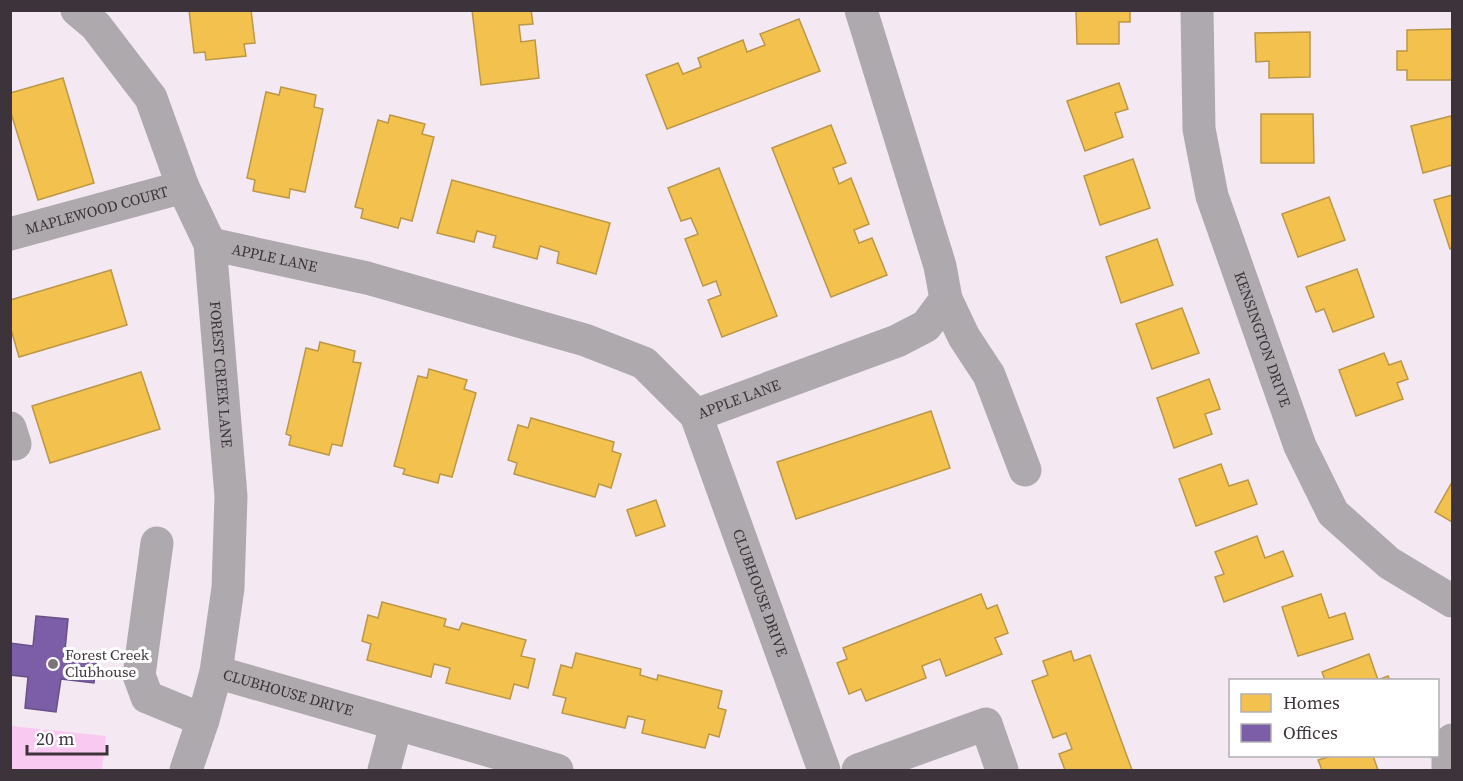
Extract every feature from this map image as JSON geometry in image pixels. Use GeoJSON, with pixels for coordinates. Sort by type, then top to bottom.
{"type":"FeatureCollection","features":[{"type":"Feature","properties":{"kind":"street","name":"FOREST CREEK LANE"},"geometry":{"type":"LineString","coordinates":[[77,10],[96,26],[152,98],[183,187],[210,244],[231,496],[228,588],[216,672],[186,771]]}},
{"type":"Feature","properties":{"kind":"street"},"geometry":{"type":"LineString","coordinates":[[861,10],[940,266],[946,299],[964,337],[988,375],[1025,470]]}},
{"type":"Feature","properties":{"kind":"street","name":"KENSINGTON DRIVE"},"geometry":{"type":"LineString","coordinates":[[1197,10],[1199,129],[1212,196],[1300,446],[1333,513],[1389,562],[1452,601]]}},
{"type":"Feature","properties":{"kind":"street","name":"MAPLEWOOD COURT"},"geometry":{"type":"LineString","coordinates":[[10,234],[183,187]]}},
{"type":"Feature","properties":{"kind":"street","name":"APPLE LANE"},"geometry":{"type":"LineString","coordinates":[[210,244],[367,278],[585,340],[644,363],[696,415],[897,341],[926,326],[946,299]]}},
{"type":"Feature","properties":{"kind":"street","name":"CLUBHOUSE DRIVE"},"geometry":{"type":"LineString","coordinates":[[696,415],[824,771]]}},
{"type":"Feature","properties":{"kind":"street"},"geometry":{"type":"LineString","coordinates":[[157,543],[139,675],[147,697],[203,720]]}},
{"type":"Feature","properties":{"kind":"street","name":"CLUBHOUSE DRIVE"},"geometry":{"type":"LineString","coordinates":[[216,672],[557,771]]}},
{"type":"Feature","properties":{"kind":"street"},"geometry":{"type":"LineString","coordinates":[[858,771],[986,723],[1002,771]]}},
{"type":"Feature","properties":{"kind":"street"},"geometry":{"type":"LineString","coordinates":[[384,771],[396,725]]}},
{"type":"Feature","properties":{"kind":"street"},"geometry":{"type":"LineString","coordinates":[[1448,771],[1448,751],[1452,740]]}},
{"type":"Feature","properties":{"kind":"shaded area"},"geometry":{"type":"Polygon","coordinates":[[[11,726],[106,736],[102,770],[11,770],[11,726]]]}},
{"type":"Feature","properties":{"kind":"building: Homes"},"geometry":{"type":"Polygon","coordinates":[[[189,10],[251,10],[255,43],[244,44],[246,56],[206,60],[205,52],[194,53],[189,10]]]}},
{"type":"Feature","properties":{"kind":"building: Homes"},"geometry":{"type":"Polygon","coordinates":[[[472,10],[531,10],[533,24],[519,25],[521,42],[535,40],[539,78],[481,85],[472,10]]]}},
{"type":"Feature","properties":{"kind":"building: Homes"},"geometry":{"type":"Polygon","coordinates":[[[1076,10],[1130,10],[1130,22],[1119,22],[1119,44],[1077,44],[1076,10]]]}},
{"type":"Feature","properties":{"kind":"building: Homes"},"geometry":{"type":"Polygon","coordinates":[[[799,19],[820,71],[667,129],[646,75],[678,63],[683,74],[701,67],[698,58],[743,40],[747,52],[765,45],[760,34],[799,19]]]}},
{"type":"Feature","properties":{"kind":"building: Homes"},"geometry":{"type":"Polygon","coordinates":[[[1452,29],[1452,80],[1407,80],[1407,70],[1397,70],[1397,51],[1407,51],[1407,30],[1452,29]]]}},
{"type":"Feature","properties":{"kind":"building: Homes"},"geometry":{"type":"Polygon","coordinates":[[[1310,32],[1310,77],[1269,78],[1269,61],[1256,62],[1255,33],[1310,32]]]}},
{"type":"Feature","properties":{"kind":"building: Homes"},"geometry":{"type":"Polygon","coordinates":[[[63,78],[94,183],[38,200],[10,110],[10,93],[63,78]]]}},
{"type":"Feature","properties":{"kind":"building: Homes"},"geometry":{"type":"Polygon","coordinates":[[[1119,83],[1128,109],[1115,113],[1123,137],[1085,151],[1067,101],[1119,83]]]}},
{"type":"Feature","properties":{"kind":"building: Homes"},"geometry":{"type":"Polygon","coordinates":[[[281,87],[316,95],[314,107],[323,109],[305,192],[290,189],[289,198],[253,191],[255,180],[247,178],[266,92],[279,95],[281,87]]]}},
{"type":"Feature","properties":{"kind":"building: Homes"},"geometry":{"type":"Polygon","coordinates":[[[1261,114],[1313,114],[1314,163],[1261,163],[1261,114]]]}},
{"type":"Feature","properties":{"kind":"building: Homes"},"geometry":{"type":"Polygon","coordinates":[[[390,115],[425,124],[422,134],[434,137],[412,221],[401,218],[398,228],[361,218],[363,209],[355,207],[378,120],[388,123],[390,115]]]}},
{"type":"Feature","properties":{"kind":"building: Homes"},"geometry":{"type":"Polygon","coordinates":[[[1451,116],[1452,165],[1423,173],[1411,126],[1451,116]]]}},
{"type":"Feature","properties":{"kind":"building: Homes"},"geometry":{"type":"Polygon","coordinates":[[[831,125],[846,163],[833,168],[839,184],[851,178],[869,224],[854,230],[859,243],[872,238],[887,275],[831,297],[772,148],[831,125]]]}},
{"type":"Feature","properties":{"kind":"building: Homes"},"geometry":{"type":"Polygon","coordinates":[[[1133,159],[1150,208],[1100,225],[1084,176],[1133,159]]]}},
{"type":"Feature","properties":{"kind":"building: Homes"},"geometry":{"type":"Polygon","coordinates":[[[719,168],[777,316],[722,337],[708,300],[721,295],[716,281],[703,286],[685,239],[698,234],[691,218],[681,221],[668,188],[719,168]]]}},
{"type":"Feature","properties":{"kind":"building: Homes"},"geometry":{"type":"Polygon","coordinates":[[[452,180],[610,223],[596,274],[557,263],[559,252],[540,246],[537,259],[493,247],[496,236],[477,231],[474,242],[437,233],[452,180]]]}},
{"type":"Feature","properties":{"kind":"building: Homes"},"geometry":{"type":"Polygon","coordinates":[[[1452,195],[1452,248],[1450,249],[1434,200],[1452,195]]]}},
{"type":"Feature","properties":{"kind":"building: Homes"},"geometry":{"type":"Polygon","coordinates":[[[1329,197],[1345,240],[1298,257],[1282,214],[1329,197]]]}},
{"type":"Feature","properties":{"kind":"building: Homes"},"geometry":{"type":"Polygon","coordinates":[[[1157,239],[1173,285],[1121,303],[1106,257],[1157,239]]]}},
{"type":"Feature","properties":{"kind":"building: Homes"},"geometry":{"type":"Polygon","coordinates":[[[1357,269],[1374,317],[1333,332],[1324,309],[1316,312],[1306,287],[1357,269]]]}},
{"type":"Feature","properties":{"kind":"building: Homes"},"geometry":{"type":"Polygon","coordinates":[[[111,270],[127,325],[19,357],[10,326],[10,300],[111,270]]]}},
{"type":"Feature","properties":{"kind":"building: Homes"},"geometry":{"type":"Polygon","coordinates":[[[1182,308],[1199,353],[1152,369],[1136,324],[1182,308]]]}},
{"type":"Feature","properties":{"kind":"building: Homes"},"geometry":{"type":"Polygon","coordinates":[[[320,342],[355,351],[353,362],[361,363],[342,446],[332,444],[329,455],[289,445],[291,436],[286,434],[306,348],[318,351],[320,342]]]}},
{"type":"Feature","properties":{"kind":"building: Homes"},"geometry":{"type":"Polygon","coordinates":[[[1384,353],[1389,365],[1401,361],[1408,379],[1397,383],[1403,399],[1356,416],[1339,370],[1384,353]]]}},
{"type":"Feature","properties":{"kind":"building: Homes"},"geometry":{"type":"Polygon","coordinates":[[[429,369],[467,380],[464,389],[476,393],[452,477],[440,474],[438,483],[403,474],[405,469],[394,466],[418,376],[427,378],[429,369]]]}},
{"type":"Feature","properties":{"kind":"building: Homes"},"geometry":{"type":"Polygon","coordinates":[[[141,372],[160,429],[50,463],[32,406],[141,372]]]}},
{"type":"Feature","properties":{"kind":"building: Homes"},"geometry":{"type":"Polygon","coordinates":[[[1209,379],[1220,409],[1205,414],[1212,434],[1174,448],[1157,398],[1209,379]]]}},
{"type":"Feature","properties":{"kind":"building: Homes"},"geometry":{"type":"Polygon","coordinates":[[[931,411],[950,468],[796,519],[777,462],[931,411]]]}},
{"type":"Feature","properties":{"kind":"building: Homes"},"geometry":{"type":"Polygon","coordinates":[[[531,418],[614,442],[612,451],[621,454],[611,488],[599,484],[595,497],[514,474],[517,463],[508,460],[518,425],[528,428],[531,418]]]}},
{"type":"Feature","properties":{"kind":"building: Homes"},"geometry":{"type":"Polygon","coordinates":[[[1221,464],[1229,486],[1248,480],[1257,504],[1196,526],[1179,479],[1221,464]]]}},
{"type":"Feature","properties":{"kind":"building: Homes"},"geometry":{"type":"Polygon","coordinates":[[[1452,482],[1452,522],[1435,512],[1452,482]]]}},
{"type":"Feature","properties":{"kind":"building: Homes"},"geometry":{"type":"Polygon","coordinates":[[[656,500],[665,526],[636,536],[627,510],[656,500]]]}},
{"type":"Feature","properties":{"kind":"building: Homes"},"geometry":{"type":"Polygon","coordinates":[[[1257,536],[1265,558],[1283,551],[1293,576],[1224,602],[1215,577],[1224,574],[1215,552],[1257,536]]]}},
{"type":"Feature","properties":{"kind":"building: Homes"},"geometry":{"type":"Polygon","coordinates":[[[981,594],[987,609],[997,605],[1008,633],[995,638],[1002,654],[946,676],[940,659],[922,666],[926,678],[866,701],[861,689],[849,694],[837,663],[847,659],[843,648],[981,594]]]}},
{"type":"Feature","properties":{"kind":"building: Homes"},"geometry":{"type":"Polygon","coordinates":[[[1321,594],[1329,618],[1345,613],[1353,639],[1298,656],[1282,607],[1321,594]]]}},
{"type":"Feature","properties":{"kind":"building: Homes"},"geometry":{"type":"Polygon","coordinates":[[[382,602],[446,619],[444,626],[459,630],[462,623],[526,640],[521,656],[535,659],[528,688],[514,684],[510,699],[446,683],[450,668],[434,664],[431,677],[367,660],[371,644],[362,641],[368,615],[378,618],[382,602]]]}},
{"type":"Feature","properties":{"kind":"building: Homes"},"geometry":{"type":"Polygon","coordinates":[[[1071,651],[1074,661],[1090,655],[1132,770],[1065,770],[1059,754],[1072,749],[1066,733],[1053,738],[1032,681],[1048,675],[1043,661],[1071,651]]]}},
{"type":"Feature","properties":{"kind":"building: Homes"},"geometry":{"type":"Polygon","coordinates":[[[576,653],[641,669],[640,675],[657,680],[658,675],[722,691],[718,708],[726,710],[719,737],[709,734],[705,748],[642,733],[645,720],[628,716],[625,728],[562,713],[566,698],[553,695],[561,665],[572,668],[576,653]]]}},
{"type":"Feature","properties":{"kind":"building: Homes"},"geometry":{"type":"Polygon","coordinates":[[[1369,654],[1378,679],[1325,679],[1322,672],[1369,654]]]}},
{"type":"Feature","properties":{"kind":"building: Homes"},"geometry":{"type":"Polygon","coordinates":[[[1328,757],[1373,757],[1378,770],[1322,770],[1318,760],[1328,757]]]}},
{"type":"Feature","properties":{"kind":"building: Offices","name":"Forest Creek Clubhouse"},"geometry":{"type":"Polygon","coordinates":[[[36,616],[68,619],[65,650],[97,654],[94,683],[61,679],[56,712],[25,708],[28,677],[10,675],[10,643],[33,646],[36,616]]]}},
{"type":"Feature","properties":{"kind":"place","name":"Forest Creek Clubhouse"},"geometry":{"type":"Point","coordinates":[53,664]}}]}
